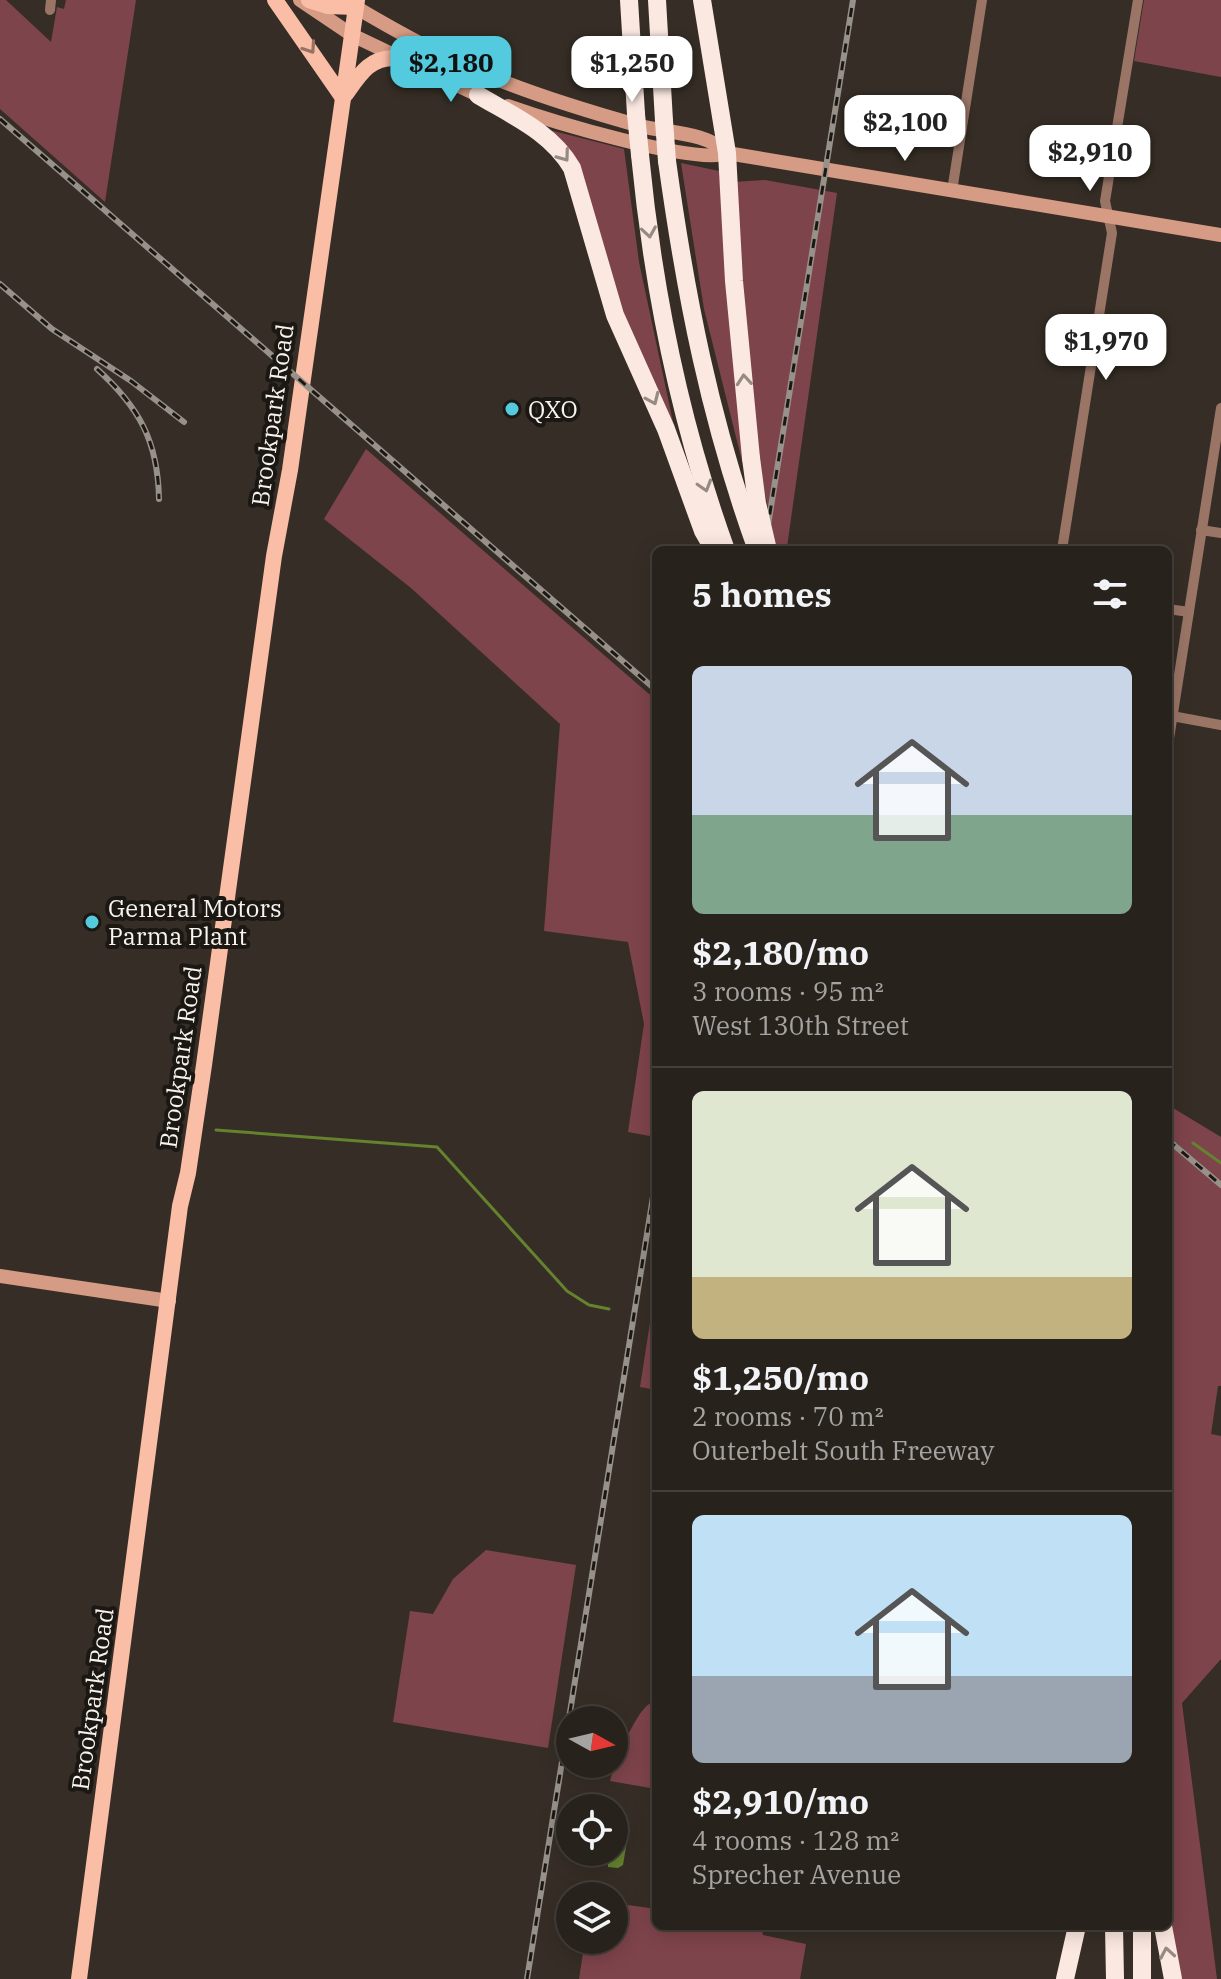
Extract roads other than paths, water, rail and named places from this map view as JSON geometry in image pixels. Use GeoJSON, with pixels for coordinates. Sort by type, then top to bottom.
{"type":"FeatureCollection","features":[{"type":"Feature","properties":{"kind":"highway"},"geometry":{"type":"LineString","coordinates":[[629,0],[640,155],[662,311],[681,399],[725,546]]}},
{"type":"Feature","properties":{"kind":"highway"},"geometry":{"type":"LineString","coordinates":[[657,0],[667,161],[692,326],[711,403],[756,546]]}},
{"type":"Feature","properties":{"kind":"highway"},"geometry":{"type":"LineString","coordinates":[[702,0],[727,153],[728,210],[751,458],[767,546]]}},
{"type":"Feature","properties":{"kind":"highway"},"geometry":{"type":"LineString","coordinates":[[478,95],[545,135],[572,168],[615,315],[666,429],[703,531],[712,546]]}},
{"type":"Feature","properties":{"kind":"highway"},"geometry":{"type":"LineString","coordinates":[[1065,1979],[1076,1930]]}},
{"type":"Feature","properties":{"kind":"highway"},"geometry":{"type":"LineString","coordinates":[[1114,1930],[1115,1979]]}},
{"type":"Feature","properties":{"kind":"highway"},"geometry":{"type":"LineString","coordinates":[[1142,1930],[1142,1979]]}},
{"type":"Feature","properties":{"kind":"highway"},"geometry":{"type":"LineString","coordinates":[[1164,1930],[1173,1979]]}},
{"type":"Feature","properties":{"kind":"main road"},"geometry":{"type":"LineString","coordinates":[[275,0],[343,98],[360,73],[374,60],[396,58]]}},
{"type":"Feature","properties":{"kind":"main road"},"geometry":{"type":"LineString","coordinates":[[300,0],[352,35],[440,78],[478,95],[590,131],[682,153],[711,157],[727,153],[1221,235]]}},
{"type":"Feature","properties":{"kind":"main road"},"geometry":{"type":"LineString","coordinates":[[309,0],[328,6],[352,2],[452,59],[489,76],[625,122],[705,140],[721,146],[727,153]]}},
{"type":"Feature","properties":{"kind":"main road","name":"Brookpark Road"},"geometry":{"type":"LineString","coordinates":[[79,1979],[180,1206],[204,1065],[274,556],[290,470],[352,35],[352,2]]}},
{"type":"Feature","properties":{"kind":"main road"},"geometry":{"type":"LineString","coordinates":[[440,78],[452,59]]}},
{"type":"Feature","properties":{"kind":"main road"},"geometry":{"type":"LineString","coordinates":[[478,95],[489,76]]}},
{"type":"Feature","properties":{"kind":"main road"},"geometry":{"type":"LineString","coordinates":[[0,1276],[169,1301]]}},
{"type":"Feature","properties":{"kind":"street"},"geometry":{"type":"LineString","coordinates":[[952,191],[982,0]]}},
{"type":"Feature","properties":{"kind":"street"},"geometry":{"type":"LineString","coordinates":[[1063,546],[1112,233],[1105,201],[1138,0]]}},
{"type":"Feature","properties":{"kind":"street"},"geometry":{"type":"LineString","coordinates":[[1221,408],[1172,716],[1221,725]]}},
{"type":"Feature","properties":{"kind":"street"},"geometry":{"type":"LineString","coordinates":[[1201,530],[1221,533]]}},
{"type":"Feature","properties":{"kind":"street"},"geometry":{"type":"LineString","coordinates":[[1172,610],[1189,612]]}},
{"type":"Feature","properties":{"kind":"waterway"},"geometry":{"type":"LineString","coordinates":[[216,1130],[437,1147],[567,1291],[589,1305],[609,1309]]}},
{"type":"Feature","properties":{"kind":"waterway"},"geometry":{"type":"LineString","coordinates":[[1193,1143],[1221,1163]]}},
{"type":"Feature","properties":{"kind":"railway"},"geometry":{"type":"LineString","coordinates":[[765,546],[853,0]]}},
{"type":"Feature","properties":{"kind":"railway"},"geometry":{"type":"LineString","coordinates":[[0,119],[652,687]]}},
{"type":"Feature","properties":{"kind":"railway"},"geometry":{"type":"LineString","coordinates":[[0,284],[52,329],[131,381],[184,422]]}},
{"type":"Feature","properties":{"kind":"railway"},"geometry":{"type":"LineString","coordinates":[[97,369],[124,397],[143,426],[155,460],[159,499]]}},
{"type":"Feature","properties":{"kind":"railway"},"geometry":{"type":"LineString","coordinates":[[1172,1143],[1221,1185]]}},
{"type":"Feature","properties":{"kind":"railway"},"geometry":{"type":"LineString","coordinates":[[527,1979],[652,1203]]}},
{"type":"Feature","properties":{"kind":"place","name":"QXO"},"geometry":{"type":"Point","coordinates":[512,409]}},
{"type":"Feature","properties":{"kind":"place","name":"General Motors Parma Plant"},"geometry":{"type":"Point","coordinates":[92,922]}}]}
